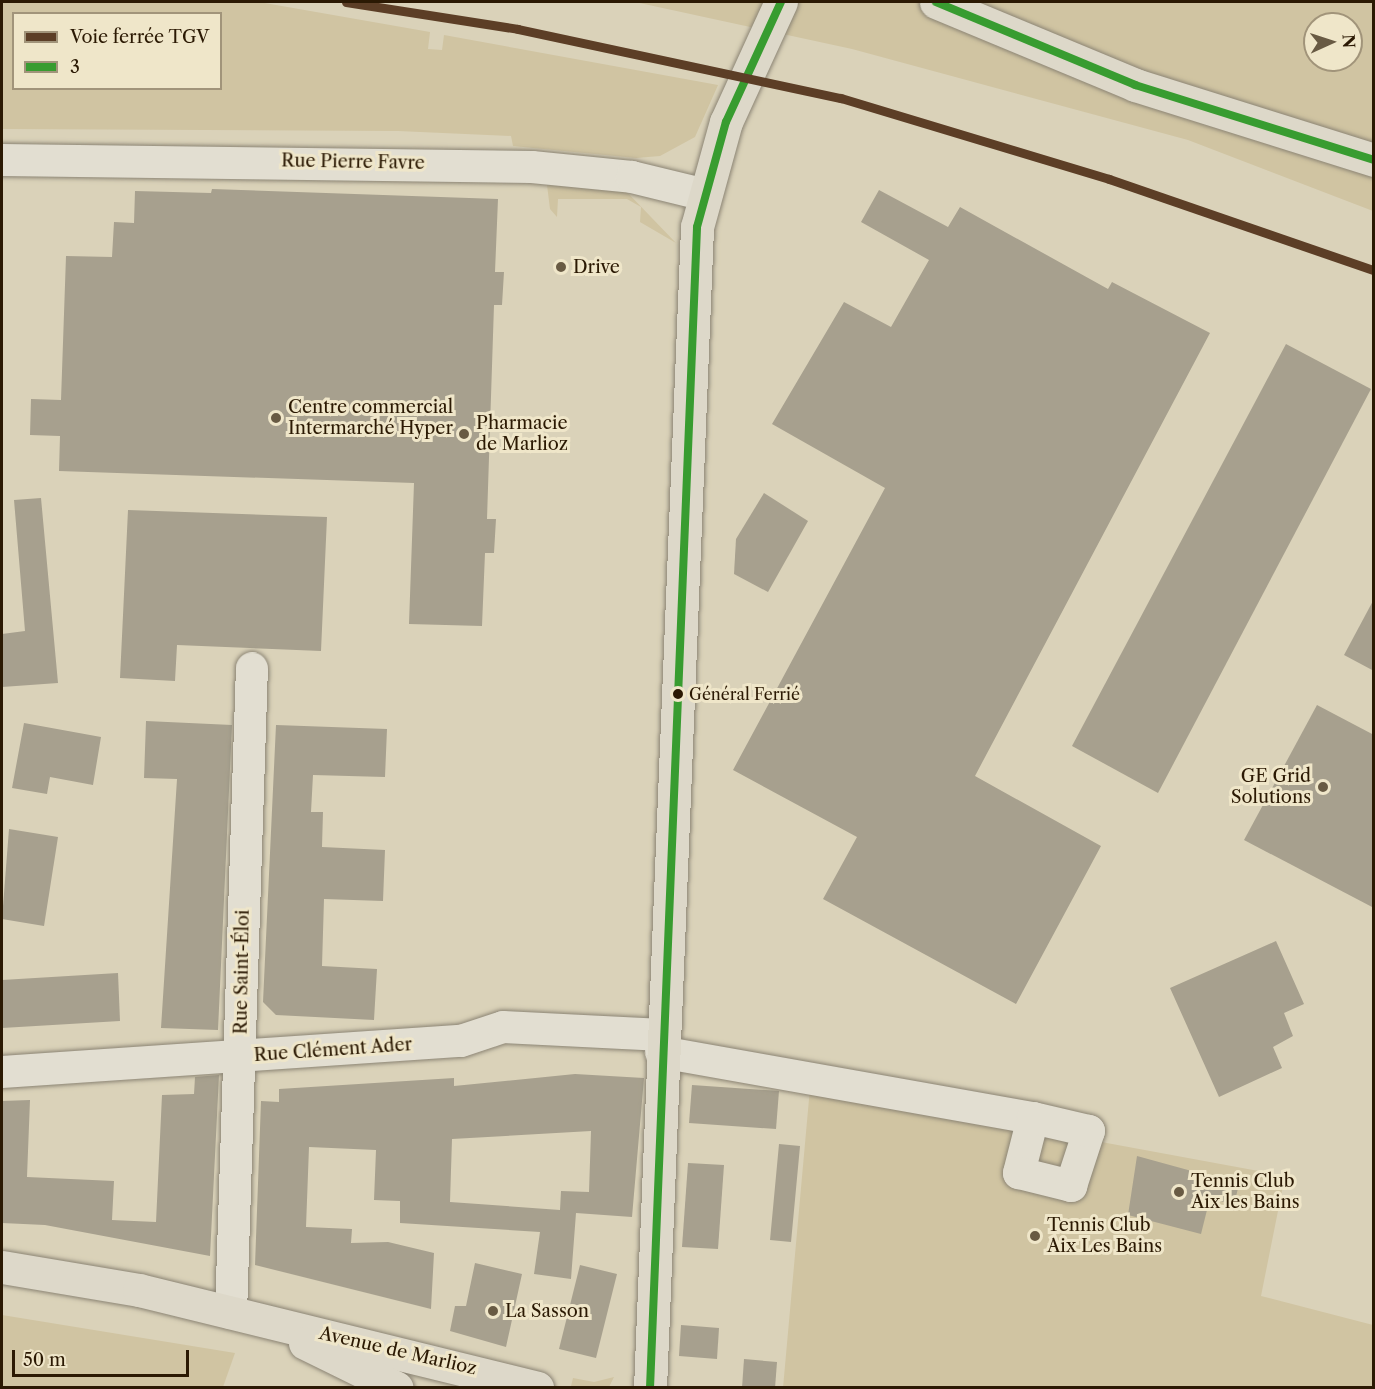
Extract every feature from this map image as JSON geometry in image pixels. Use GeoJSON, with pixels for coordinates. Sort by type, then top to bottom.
{"type":"FeatureCollection","features":[{"type":"Feature","properties":{"kind":"main road"},"geometry":{"type":"LineString","coordinates":[[650,1388],[648,1350],[702,194],[757,50],[781,2]]}},
{"type":"Feature","properties":{"kind":"main road"},"geometry":{"type":"LineString","coordinates":[[936,2],[1135,85],[1374,160]]}},
{"type":"Feature","properties":{"kind":"main road","name":"Avenue de Marlioz"},"geometry":{"type":"LineString","coordinates":[[2,1267],[58,1274],[445,1361],[537,1388]]}},
{"type":"Feature","properties":{"kind":"main road","name":"Avenue de Marlioz"},"geometry":{"type":"LineString","coordinates":[[244,1316],[397,1388]]}},
{"type":"Feature","properties":{"kind":"main road"},"geometry":{"type":"LineString","coordinates":[[629,1388],[648,1350]]}},
{"type":"Feature","properties":{"kind":"street","name":"Rue Pierre Favre"},"geometry":{"type":"LineString","coordinates":[[2,160],[532,167],[632,177],[702,194]]}},
{"type":"Feature","properties":{"kind":"street","name":"Rue Saint-Éloi"},"geometry":{"type":"LineString","coordinates":[[244,1316],[240,1058],[252,668]]}},
{"type":"Feature","properties":{"kind":"street","name":"Rue Clément Ader"},"geometry":{"type":"LineString","coordinates":[[2,1072],[240,1058],[461,1041],[503,1027],[662,1044],[1033,1118]]}},
{"type":"Feature","properties":{"kind":"shaded area"},"geometry":{"type":"Polygon","coordinates":[[[2,2],[259,2],[430,32],[428,49],[442,50],[444,35],[718,85],[695,137],[660,156],[636,158],[513,146],[511,136],[398,131],[2,129],[2,2]]]}},
{"type":"Feature","properties":{"kind":"shaded area"},"geometry":{"type":"Polygon","coordinates":[[[635,2],[1373,2],[1373,211],[1188,140],[852,49],[635,2]]]}},
{"type":"Feature","properties":{"kind":"shaded area"},"geometry":{"type":"Polygon","coordinates":[[[547,185],[625,190],[676,243],[640,222],[641,207],[627,199],[558,199],[557,217],[550,209],[547,185]]]}},
{"type":"Feature","properties":{"kind":"shaded area","name":"Tennis Club Aix Les Bains"},"geometry":{"type":"Polygon","coordinates":[[[810,1088],[1285,1176],[1261,1296],[1373,1325],[1373,1387],[783,1388],[810,1088]]]}},
{"type":"Feature","properties":{"kind":"shaded area"},"geometry":{"type":"Polygon","coordinates":[[[2,1315],[235,1353],[223,1387],[2,1387],[2,1315]]]}},
{"type":"Feature","properties":{"kind":"shaded area"},"geometry":{"type":"Polygon","coordinates":[[[614,1377],[609,1387],[571,1386],[573,1378],[594,1382],[614,1377]]]}},
{"type":"Feature","properties":{"kind":"building","name":"Centre commercial Intermarché Hyper"},"geometry":{"type":"Polygon","coordinates":[[[212,189],[498,199],[495,272],[504,272],[502,305],[494,305],[487,519],[496,519],[494,553],[485,553],[482,626],[409,624],[414,483],[59,471],[60,436],[30,435],[31,399],[61,400],[66,256],[112,257],[114,222],[134,223],[135,191],[211,193],[212,189]]]}},
{"type":"Feature","properties":{"kind":"building"},"geometry":{"type":"Polygon","coordinates":[[[879,190],[948,227],[960,207],[1108,289],[1112,282],[1210,333],[975,776],[1101,846],[1016,1004],[823,899],[857,837],[733,770],[885,488],[772,424],[844,302],[891,327],[929,260],[861,222],[879,190]]]}},
{"type":"Feature","properties":{"kind":"building"},"geometry":{"type":"Polygon","coordinates":[[[1286,344],[1371,389],[1158,793],[1072,746],[1286,344]]]}},
{"type":"Feature","properties":{"kind":"building"},"geometry":{"type":"Polygon","coordinates":[[[764,493],[808,521],[768,592],[734,574],[736,539],[764,493]]]}},
{"type":"Feature","properties":{"kind":"building"},"geometry":{"type":"Polygon","coordinates":[[[41,498],[58,683],[2,687],[2,634],[25,631],[14,500],[41,498]]]}},
{"type":"Feature","properties":{"kind":"building"},"geometry":{"type":"Polygon","coordinates":[[[128,510],[327,517],[321,651],[177,645],[175,681],[120,678],[128,510]]]}},
{"type":"Feature","properties":{"kind":"building"},"geometry":{"type":"Polygon","coordinates":[[[1374,599],[1374,671],[1344,655],[1374,599]]]}},
{"type":"Feature","properties":{"kind":"building","name":"GE Grid Solutions"},"geometry":{"type":"Polygon","coordinates":[[[1317,705],[1374,735],[1374,908],[1244,840],[1317,705]]]}},
{"type":"Feature","properties":{"kind":"building"},"geometry":{"type":"Polygon","coordinates":[[[146,721],[232,725],[218,1030],[161,1028],[177,779],[144,778],[146,721]]]}},
{"type":"Feature","properties":{"kind":"building"},"geometry":{"type":"Polygon","coordinates":[[[24,723],[101,737],[93,785],[50,777],[47,794],[12,788],[24,723]]]}},
{"type":"Feature","properties":{"kind":"building"},"geometry":{"type":"Polygon","coordinates":[[[276,725],[387,729],[385,777],[313,775],[311,812],[323,812],[322,847],[385,850],[383,901],[324,899],[322,966],[377,969],[374,1020],[276,1015],[263,1002],[276,725]]]}},
{"type":"Feature","properties":{"kind":"building"},"geometry":{"type":"Polygon","coordinates":[[[9,829],[58,837],[44,926],[2,919],[9,829]]]}},
{"type":"Feature","properties":{"kind":"building"},"geometry":{"type":"Polygon","coordinates":[[[1276,941],[1304,1004],[1284,1013],[1293,1036],[1273,1047],[1282,1068],[1219,1097],[1170,988],[1276,941]]]}},
{"type":"Feature","properties":{"kind":"building"},"geometry":{"type":"Polygon","coordinates":[[[118,973],[120,1021],[2,1028],[2,980],[118,973]]]}},
{"type":"Feature","properties":{"kind":"building"},"geometry":{"type":"Polygon","coordinates":[[[575,1074],[644,1078],[632,1217],[576,1213],[571,1279],[534,1274],[540,1232],[400,1223],[400,1201],[374,1200],[376,1150],[309,1147],[306,1227],[352,1229],[351,1243],[388,1242],[434,1253],[431,1309],[255,1265],[261,1101],[279,1102],[279,1089],[454,1078],[454,1086],[575,1074]],[[591,1131],[452,1139],[450,1202],[560,1210],[561,1191],[589,1192],[591,1131]]]}},
{"type":"Feature","properties":{"kind":"building"},"geometry":{"type":"Polygon","coordinates":[[[219,1075],[210,1256],[45,1225],[2,1223],[2,1101],[30,1100],[27,1177],[114,1181],[112,1220],[156,1222],[162,1095],[194,1094],[195,1077],[219,1075]]]}},
{"type":"Feature","properties":{"kind":"building"},"geometry":{"type":"Polygon","coordinates":[[[692,1085],[779,1091],[776,1129],[689,1123],[692,1085]]]}},
{"type":"Feature","properties":{"kind":"building"},"geometry":{"type":"Polygon","coordinates":[[[779,1144],[800,1146],[791,1242],[770,1240],[779,1144]]]}},
{"type":"Feature","properties":{"kind":"building"},"geometry":{"type":"Polygon","coordinates":[[[1137,1156],[1239,1184],[1234,1205],[1210,1198],[1201,1234],[1128,1215],[1137,1156]]]}},
{"type":"Feature","properties":{"kind":"building"},"geometry":{"type":"Polygon","coordinates":[[[688,1163],[724,1165],[718,1249],[682,1247],[688,1163]]]}},
{"type":"Feature","properties":{"kind":"building","name":"La Sasson"},"geometry":{"type":"Polygon","coordinates":[[[475,1263],[522,1274],[506,1347],[450,1331],[455,1306],[466,1306],[475,1263]]]}},
{"type":"Feature","properties":{"kind":"building"},"geometry":{"type":"Polygon","coordinates":[[[580,1265],[617,1274],[596,1358],[559,1349],[580,1265]]]}},
{"type":"Feature","properties":{"kind":"building"},"geometry":{"type":"Polygon","coordinates":[[[681,1325],[719,1328],[717,1359],[679,1356],[681,1325]]]}},
{"type":"Feature","properties":{"kind":"building"},"geometry":{"type":"Polygon","coordinates":[[[744,1359],[777,1362],[775,1388],[742,1388],[744,1359]]]}},
{"type":"Feature","properties":{"kind":"rail line","name":"TGV"},"geometry":{"type":"LineString","coordinates":[[346,2],[518,29],[841,98],[1109,179],[1374,270]]}},
{"type":"Feature","properties":{"kind":"transit line","name":"3"},"geometry":{"type":"LineString","coordinates":[[650,1388],[697,227],[726,122],[781,2]]}},
{"type":"Feature","properties":{"kind":"transit line","name":"3"},"geometry":{"type":"LineString","coordinates":[[936,2],[1135,85],[1374,160]]}},
{"type":"Feature","properties":{"kind":"place","name":"Drive"},"geometry":{"type":"Point","coordinates":[561,267]}},
{"type":"Feature","properties":{"kind":"place","name":"Centre commercial Intermarché Hyper"},"geometry":{"type":"Point","coordinates":[276,418]}},
{"type":"Feature","properties":{"kind":"place","name":"Pharmacie de Marlioz"},"geometry":{"type":"Point","coordinates":[464,434]}},
{"type":"Feature","properties":{"kind":"place","name":"Général Ferrié"},"geometry":{"type":"Point","coordinates":[678,694]}},
{"type":"Feature","properties":{"kind":"place","name":"GE Grid Solutions"},"geometry":{"type":"Point","coordinates":[1323,787]}},
{"type":"Feature","properties":{"kind":"place","name":"Tennis Club Aix les Bains"},"geometry":{"type":"Point","coordinates":[1179,1192]}},
{"type":"Feature","properties":{"kind":"place","name":"Tennis Club Aix Les Bains"},"geometry":{"type":"Point","coordinates":[1035,1236]}},
{"type":"Feature","properties":{"kind":"place","name":"La Sasson"},"geometry":{"type":"Point","coordinates":[493,1311]}}]}
